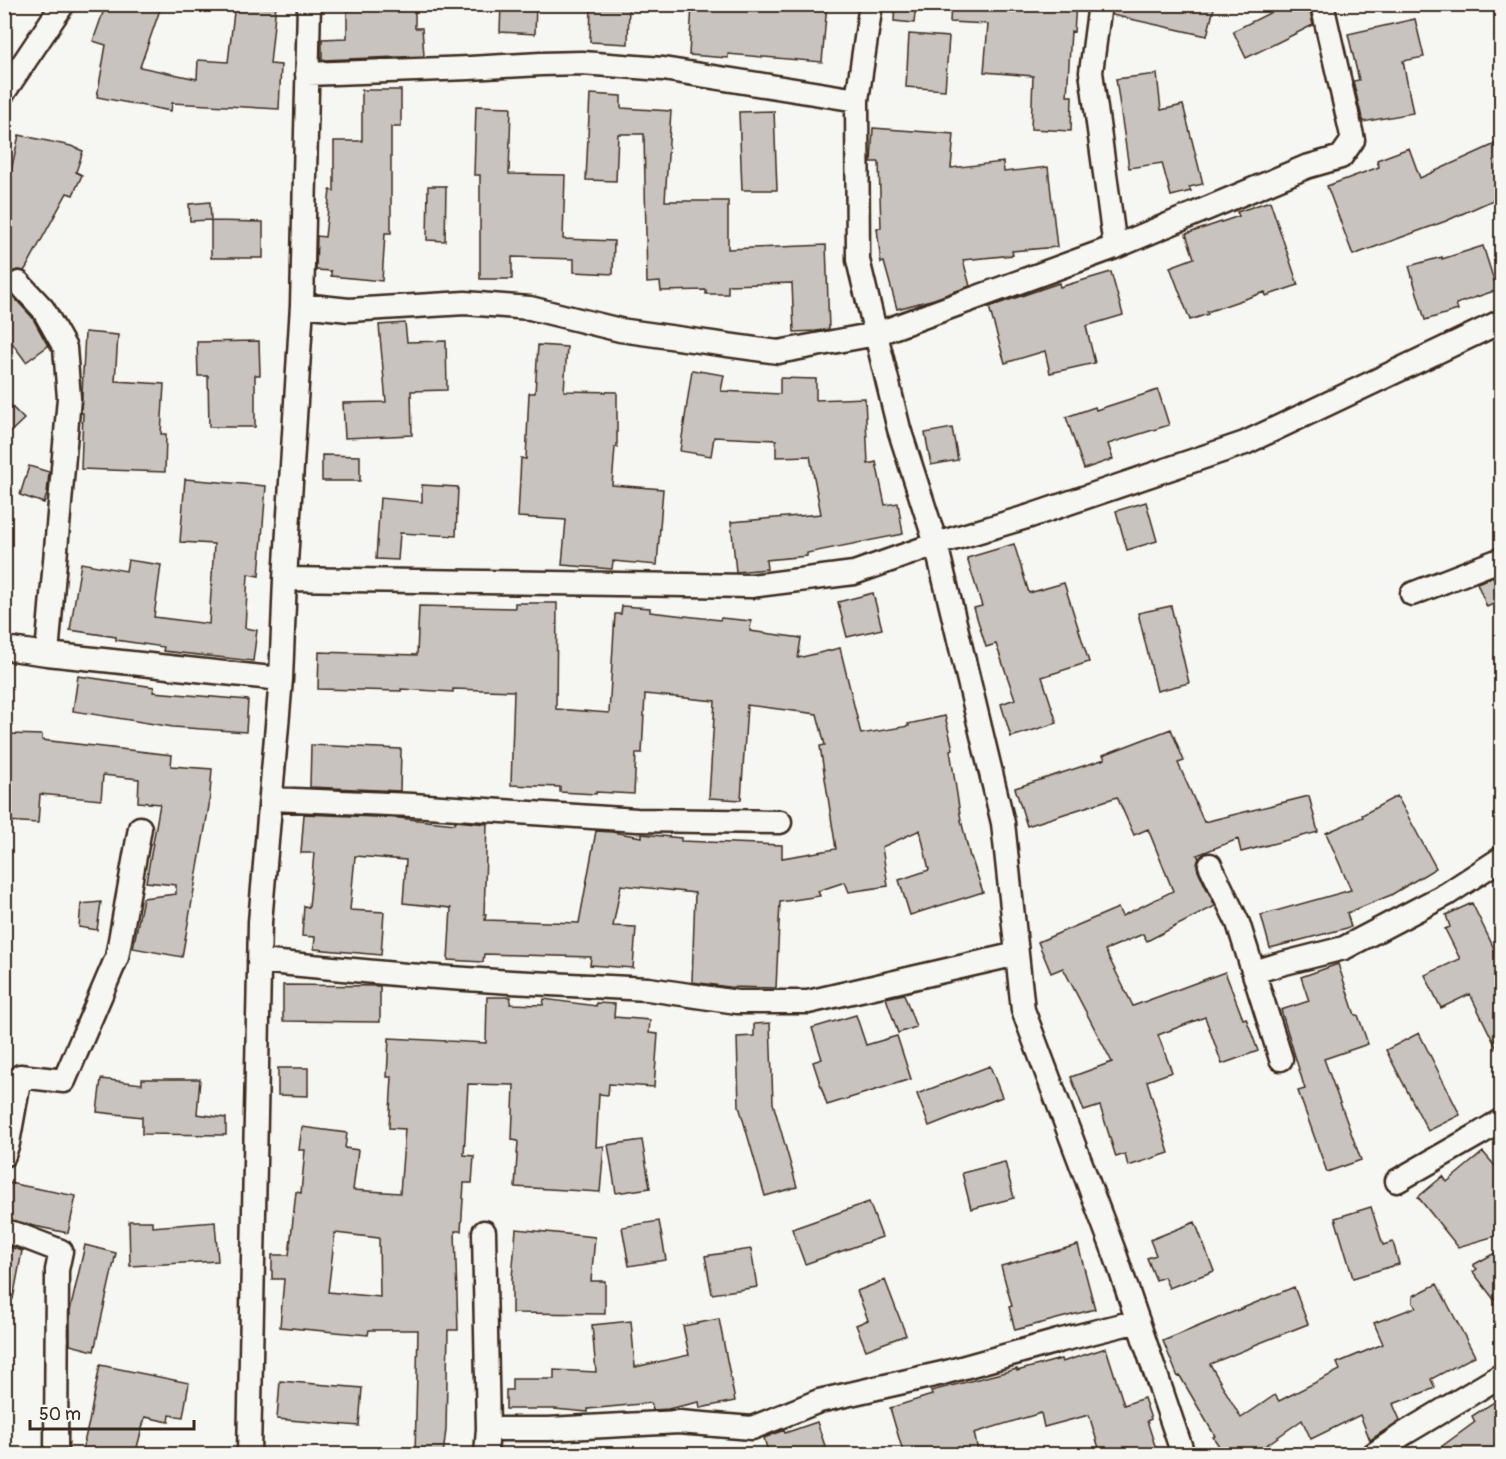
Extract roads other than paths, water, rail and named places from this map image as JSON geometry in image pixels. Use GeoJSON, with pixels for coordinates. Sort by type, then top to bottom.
{"type":"FeatureCollection","features":[{"type":"Feature","properties":{"kind":"street"},"geometry":{"type":"LineString","coordinates":[[4,92],[63,4]]}},
{"type":"Feature","properties":{"kind":"street"},"geometry":{"type":"LineString","coordinates":[[249,1455],[260,922],[281,679],[302,305],[309,4]]}},
{"type":"Feature","properties":{"kind":"street"},"geometry":{"type":"LineString","coordinates":[[871,4],[857,100],[858,260],[899,429],[936,544],[1003,823],[1023,1010],[1115,1254],[1183,1455]]}},
{"type":"Feature","properties":{"kind":"street"},"geometry":{"type":"LineString","coordinates":[[1100,4],[1091,72],[1115,247]]}},
{"type":"Feature","properties":{"kind":"street"},"geometry":{"type":"LineString","coordinates":[[302,305],[349,310],[465,303],[530,308],[620,330],[778,352],[876,334],[1115,247],[1306,166],[1341,157],[1353,140],[1322,4]]}},
{"type":"Feature","properties":{"kind":"street"},"geometry":{"type":"LineString","coordinates":[[307,74],[582,63],[663,69],[857,100]]}},
{"type":"Feature","properties":{"kind":"street"},"geometry":{"type":"LineString","coordinates":[[19,283],[43,309],[66,348],[69,398],[48,654]]}},
{"type":"Feature","properties":{"kind":"street"},"geometry":{"type":"LineString","coordinates":[[285,579],[751,586],[854,573],[936,544],[1030,516],[1245,442],[1502,321]]}},
{"type":"Feature","properties":{"kind":"street"},"geometry":{"type":"LineString","coordinates":[[1412,594],[1502,559]]}},
{"type":"Feature","properties":{"kind":"street"},"geometry":{"type":"LineString","coordinates":[[4,648],[281,679]]}},
{"type":"Feature","properties":{"kind":"street"},"geometry":{"type":"LineString","coordinates":[[271,799],[412,805],[637,820],[780,822]]}},
{"type":"Feature","properties":{"kind":"street"},"geometry":{"type":"LineString","coordinates":[[4,1155],[20,1076],[64,1081],[117,957],[140,828]]}},
{"type":"Feature","properties":{"kind":"street"},"geometry":{"type":"LineString","coordinates":[[1254,972],[1344,948],[1447,894],[1502,858]]}},
{"type":"Feature","properties":{"kind":"street"},"geometry":{"type":"LineString","coordinates":[[1210,865],[1247,947],[1281,1059]]}},
{"type":"Feature","properties":{"kind":"street"},"geometry":{"type":"LineString","coordinates":[[259,961],[406,975],[648,989],[737,1002],[808,1002],[1017,954]]}},
{"type":"Feature","properties":{"kind":"street"},"geometry":{"type":"LineString","coordinates":[[1396,1181],[1502,1120]]}},
{"type":"Feature","properties":{"kind":"street"},"geometry":{"type":"LineString","coordinates":[[4,1231],[61,1251],[57,1270],[56,1455]]}},
{"type":"Feature","properties":{"kind":"street"},"geometry":{"type":"LineString","coordinates":[[484,1232],[488,1428],[486,1455]]}},
{"type":"Feature","properties":{"kind":"street"},"geometry":{"type":"LineString","coordinates":[[488,1428],[549,1430],[679,1422],[752,1428],[819,1401],[943,1373],[1058,1341],[1138,1322]]}},
{"type":"Feature","properties":{"kind":"street"},"geometry":{"type":"LineString","coordinates":[[1374,1455],[1502,1375]]}}]}
